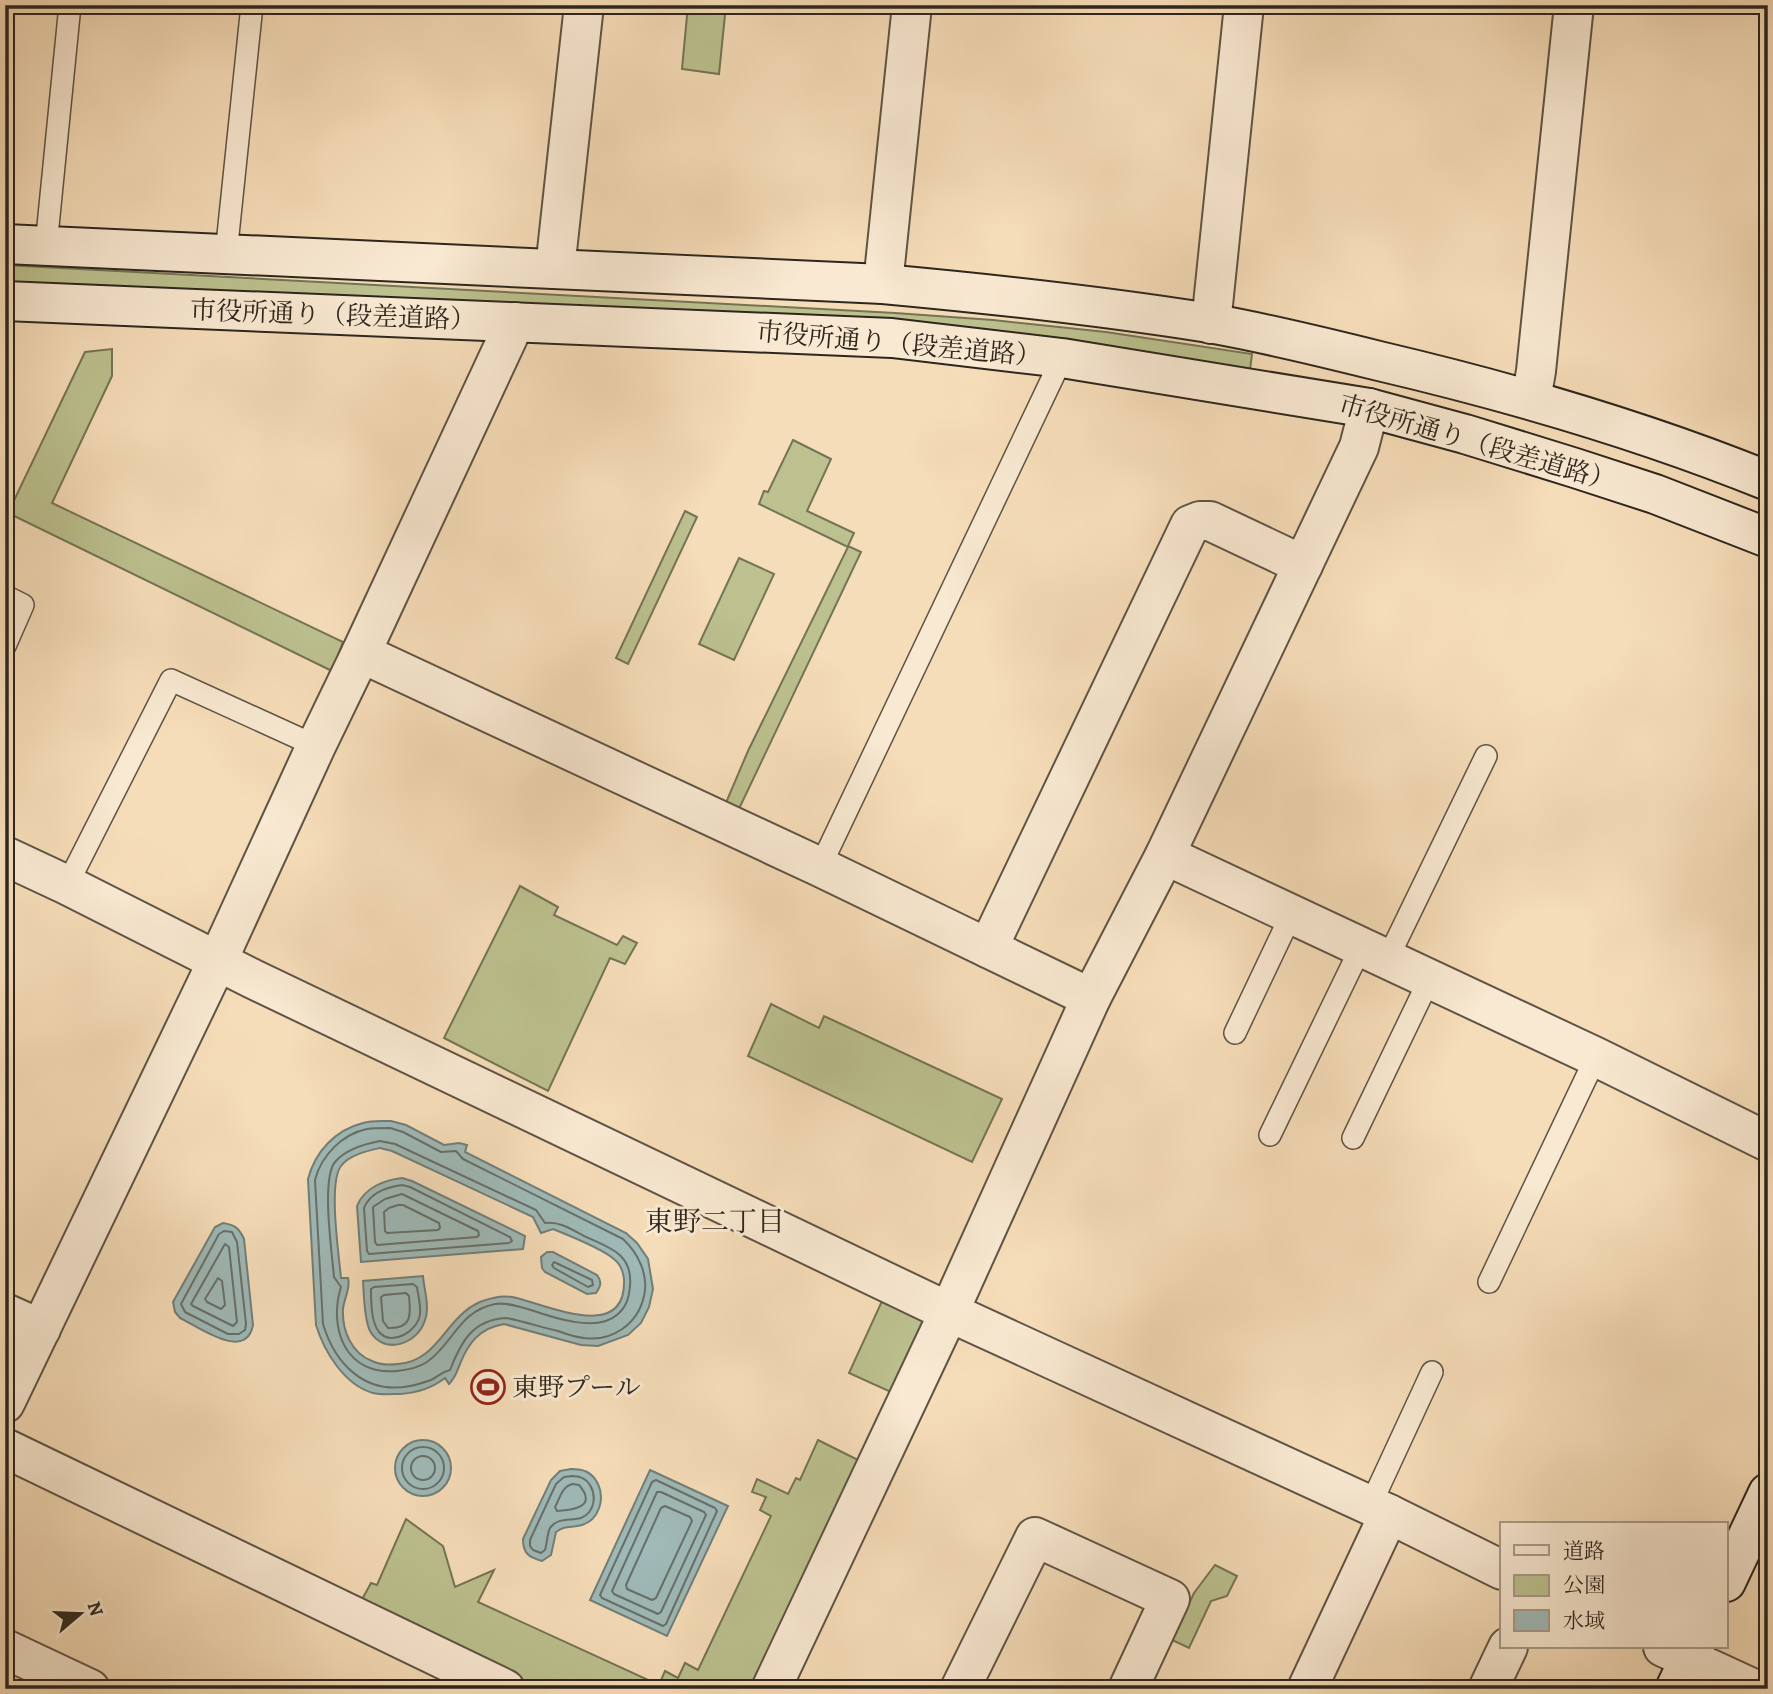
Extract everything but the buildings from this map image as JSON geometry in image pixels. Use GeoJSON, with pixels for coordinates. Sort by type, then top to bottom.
{"type":"FeatureCollection","features":[{"type":"Feature","properties":{"kind":"street"},"geometry":{"type":"LineString","coordinates":[[555,269],[584,5]]}},
{"type":"Feature","properties":{"kind":"street"},"geometry":{"type":"LineString","coordinates":[[883,284],[912,5]]}},
{"type":"Feature","properties":{"kind":"street"},"geometry":{"type":"LineString","coordinates":[[1211,324],[1244,5]]}},
{"type":"Feature","properties":{"kind":"street"},"geometry":{"type":"LineString","coordinates":[[1531,400],[1574,5]]}},
{"type":"Feature","properties":{"kind":"street","name":"市役所通り（段差道路）"},"geometry":{"type":"LineString","coordinates":[[5,244],[883,284],[1084,304],[1211,324],[1430,373],[1531,400],[1714,459],[1768,481]]}},
{"type":"Feature","properties":{"kind":"street","name":"市役所通り（段差道路）"},"geometry":{"type":"LineString","coordinates":[[5,301],[892,338],[1062,358],[1369,408],[1465,434],[1655,494],[1768,538]]}},
{"type":"Feature","properties":{"kind":"street"},"geometry":{"type":"LineString","coordinates":[[5,1403],[217,962],[515,322]]}},
{"type":"Feature","properties":{"kind":"street"},"geometry":{"type":"LineString","coordinates":[[771,1689],[949,1312],[1091,998],[1165,855],[1359,447],[1369,408]]}},
{"type":"Feature","properties":{"kind":"street"},"geometry":{"type":"LineString","coordinates":[[988,948],[1190,525],[1210,521],[1303,565]]}},
{"type":"Feature","properties":{"kind":"street"},"geometry":{"type":"LineString","coordinates":[[361,653],[820,867],[1091,998]]}},
{"type":"Feature","properties":{"kind":"street"},"geometry":{"type":"LineString","coordinates":[[1165,855],[1596,1057],[1768,1142]]}},
{"type":"Feature","properties":{"kind":"street"},"geometry":{"type":"LineString","coordinates":[[5,856],[217,962],[949,1312],[1380,1510],[1500,1569]]}},
{"type":"Feature","properties":{"kind":"street"},"geometry":{"type":"LineString","coordinates":[[5,1313],[41,1329]]}},
{"type":"Feature","properties":{"kind":"street"},"geometry":{"type":"LineString","coordinates":[[5,1448],[505,1689]]}},
{"type":"Feature","properties":{"kind":"street"},"geometry":{"type":"LineString","coordinates":[[1728,1578],[1768,1493]]}},
{"type":"Feature","properties":{"kind":"street"},"geometry":{"type":"LineString","coordinates":[[1307,1689],[1380,1510]]}},
{"type":"Feature","properties":{"kind":"street"},"geometry":{"type":"LineString","coordinates":[[960,1689],[1035,1537],[1170,1599],[1128,1689]]}},
{"type":"Feature","properties":{"kind":"street"},"geometry":{"type":"LineString","coordinates":[[1488,1689],[1508,1648]]}},
{"type":"Feature","properties":{"kind":"street"},"geometry":{"type":"LineString","coordinates":[[5,1649],[90,1689]]}},
{"type":"Feature","properties":{"kind":"street"},"geometry":{"type":"LineString","coordinates":[[1681,1660],[1754,1689]]}},
{"type":"Feature","properties":{"kind":"lane"},"geometry":{"type":"LineString","coordinates":[[46,246],[70,5]]}},
{"type":"Feature","properties":{"kind":"lane"},"geometry":{"type":"LineString","coordinates":[[226,254],[252,5]]}},
{"type":"Feature","properties":{"kind":"lane"},"geometry":{"type":"LineString","coordinates":[[820,867],[1062,358]]}},
{"type":"Feature","properties":{"kind":"lane"},"geometry":{"type":"LineString","coordinates":[[5,596],[23,606],[5,646]]}},
{"type":"Feature","properties":{"kind":"lane"},"geometry":{"type":"LineString","coordinates":[[67,885],[171,680],[316,746]]}},
{"type":"Feature","properties":{"kind":"lane"},"geometry":{"type":"LineString","coordinates":[[1270,1135],[1486,756]]}},
{"type":"Feature","properties":{"kind":"lane"},"geometry":{"type":"LineString","coordinates":[[1235,1032],[1291,915]]}},
{"type":"Feature","properties":{"kind":"lane"},"geometry":{"type":"LineString","coordinates":[[1353,1138],[1429,980]]}},
{"type":"Feature","properties":{"kind":"lane"},"geometry":{"type":"LineString","coordinates":[[1489,1282],[1596,1057]]}},
{"type":"Feature","properties":{"kind":"lane"},"geometry":{"type":"LineString","coordinates":[[1380,1510],[1432,1372]]}},
{"type":"Feature","properties":{"kind":"green space"},"geometry":{"type":"Polygon","coordinates":[[[688,5],[726,5],[719,74],[682,69],[688,5]]]}},
{"type":"Feature","properties":{"kind":"green space"},"geometry":{"type":"Polygon","coordinates":[[[5,265],[895,313],[1106,332],[1252,354],[1250,370],[5,284],[5,265]]]}},
{"type":"Feature","properties":{"kind":"green space"},"geometry":{"type":"Polygon","coordinates":[[[112,349],[112,376],[52,503],[343,642],[332,671],[8,513],[85,352],[112,349]]]}},
{"type":"Feature","properties":{"kind":"green space"},"geometry":{"type":"Polygon","coordinates":[[[793,440],[831,459],[807,511],[854,533],[848,546],[861,552],[738,811],[725,805],[748,751],[848,547],[759,504],[764,491],[768,492],[793,440]]]}},
{"type":"Feature","properties":{"kind":"green space"},"geometry":{"type":"Polygon","coordinates":[[[685,511],[697,517],[628,664],[616,658],[685,511]]]}},
{"type":"Feature","properties":{"kind":"green space"},"geometry":{"type":"Polygon","coordinates":[[[739,558],[774,574],[734,660],[699,644],[739,558]]]}},
{"type":"Feature","properties":{"kind":"green space"},"geometry":{"type":"Polygon","coordinates":[[[520,886],[558,907],[554,915],[617,945],[623,936],[637,943],[625,964],[610,958],[548,1091],[444,1038],[520,886]]]}},
{"type":"Feature","properties":{"kind":"green space"},"geometry":{"type":"Polygon","coordinates":[[[771,1004],[819,1028],[824,1016],[1002,1099],[972,1162],[748,1056],[771,1004]]]}},
{"type":"Feature","properties":{"kind":"green space"},"geometry":{"type":"Polygon","coordinates":[[[882,1301],[925,1322],[893,1393],[849,1373],[882,1301]]]}},
{"type":"Feature","properties":{"kind":"green space"},"geometry":{"type":"Polygon","coordinates":[[[818,1440],[862,1462],[751,1689],[541,1689],[360,1603],[371,1583],[377,1585],[406,1519],[443,1546],[455,1587],[494,1570],[478,1602],[659,1685],[665,1671],[678,1678],[685,1663],[698,1670],[771,1516],[760,1510],[766,1497],[752,1492],[757,1479],[788,1494],[796,1478],[800,1480],[818,1440]]]}},
{"type":"Feature","properties":{"kind":"green space"},"geometry":{"type":"Polygon","coordinates":[[[1215,1565],[1237,1576],[1227,1596],[1211,1601],[1189,1648],[1172,1640],[1194,1593],[1215,1565]]]}},
{"type":"Feature","properties":{"kind":"water"},"geometry":{"type":"Polygon","coordinates":[[[391,1121],[406,1125],[444,1145],[467,1145],[465,1152],[626,1233],[648,1259],[653,1289],[649,1307],[641,1323],[628,1335],[598,1346],[581,1345],[504,1324],[488,1329],[476,1338],[467,1349],[455,1377],[449,1384],[445,1378],[418,1391],[386,1394],[373,1393],[353,1383],[330,1356],[316,1325],[308,1179],[321,1151],[335,1137],[363,1123],[391,1121]],[[380,1148],[349,1159],[341,1166],[335,1187],[335,1220],[341,1278],[348,1278],[349,1282],[343,1309],[344,1325],[353,1347],[365,1357],[385,1364],[412,1361],[433,1347],[468,1309],[492,1298],[512,1297],[581,1315],[598,1315],[612,1310],[621,1299],[623,1273],[619,1264],[610,1256],[553,1229],[541,1233],[533,1217],[392,1151],[380,1148]]]}},
{"type":"Feature","properties":{"kind":"water"},"geometry":{"type":"Polygon","coordinates":[[[402,1178],[525,1236],[523,1249],[361,1262],[357,1206],[364,1194],[375,1186],[402,1178]]]}},
{"type":"Feature","properties":{"kind":"water"},"geometry":{"type":"Polygon","coordinates":[[[223,1223],[236,1228],[244,1239],[253,1325],[249,1336],[241,1341],[221,1339],[180,1318],[175,1312],[173,1302],[215,1227],[223,1223]]]}},
{"type":"Feature","properties":{"kind":"water"},"geometry":{"type":"Polygon","coordinates":[[[547,1252],[553,1252],[597,1275],[600,1284],[596,1293],[587,1294],[545,1272],[541,1257],[547,1252]]]}},
{"type":"Feature","properties":{"kind":"water"},"geometry":{"type":"Polygon","coordinates":[[[423,1276],[427,1309],[421,1328],[408,1341],[400,1344],[392,1345],[376,1339],[367,1320],[363,1281],[423,1276]]]}},
{"type":"Feature","properties":{"kind":"water"},"geometry":{"type":"Polygon","coordinates":[[[423,1440],[434,1442],[443,1448],[449,1457],[449,1479],[443,1488],[434,1494],[423,1496],[412,1494],[403,1488],[397,1479],[395,1468],[397,1457],[403,1448],[412,1442],[423,1440]]]}},
{"type":"Feature","properties":{"kind":"water"},"geometry":{"type":"Polygon","coordinates":[[[571,1469],[587,1472],[596,1480],[601,1496],[599,1508],[588,1522],[556,1532],[551,1555],[542,1561],[525,1551],[523,1539],[551,1480],[560,1471],[571,1469]]]}},
{"type":"Feature","properties":{"kind":"water"},"geometry":{"type":"Polygon","coordinates":[[[650,1470],[728,1506],[667,1636],[590,1600],[650,1470]]]}},
{"type":"Feature","properties":{"kind":"place","name":"東野プール"},"geometry":{"type":"Point","coordinates":[488,1387]}},
{"type":"Feature","properties":{"kind":"district","name":"東野二丁目"},"geometry":{"type":"Point","coordinates":[715,1222]}}]}
